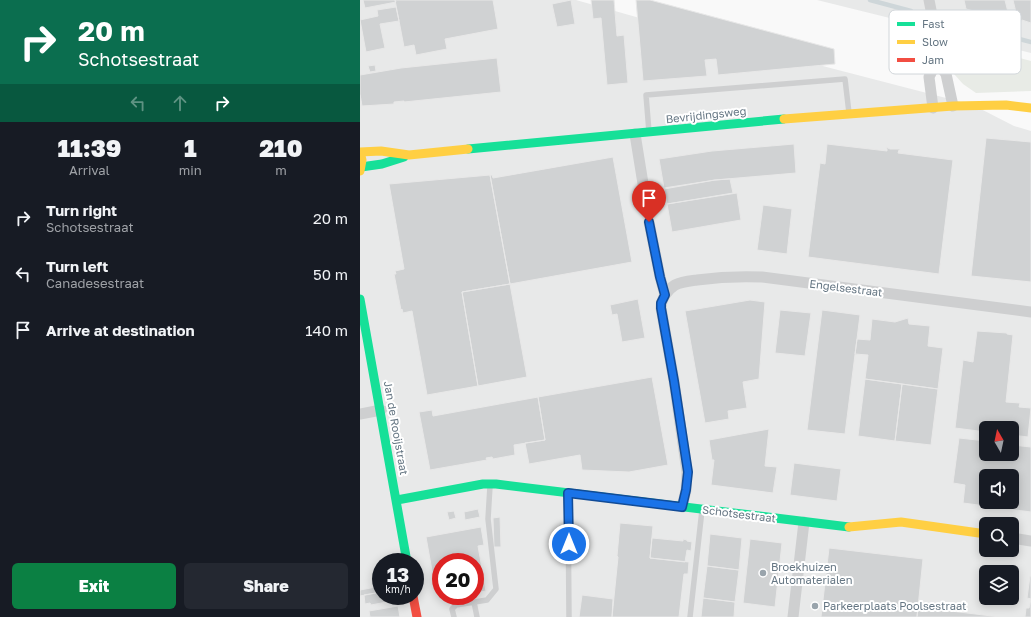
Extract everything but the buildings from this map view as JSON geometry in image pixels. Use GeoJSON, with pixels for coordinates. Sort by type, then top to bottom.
{"type":"FeatureCollection","features":[{"type":"Feature","properties":{"kind":"street"},"geometry":{"type":"LineString","coordinates":[[929,0],[931,10]]}},
{"type":"Feature","properties":{"kind":"street"},"geometry":{"type":"LineString","coordinates":[[930,74],[929,77],[933,108]]}},
{"type":"Feature","properties":{"kind":"street"},"geometry":{"type":"LineString","coordinates":[[946,74],[953,106]]}},
{"type":"Feature","properties":{"kind":"street","name":"Bevrijdingsweg"},"geometry":{"type":"LineString","coordinates":[[1006,105],[1025,97]]}},
{"type":"Feature","properties":{"kind":"street","name":"Bevrijdingsweg"},"geometry":{"type":"LineString","coordinates":[[360,152],[381,152],[409,155],[807,117],[953,106],[1006,105],[1031,108]]}},
{"type":"Feature","properties":{"kind":"street"},"geometry":{"type":"LineString","coordinates":[[635,134],[645,196]]}},
{"type":"Feature","properties":{"kind":"street"},"geometry":{"type":"LineString","coordinates":[[360,152],[362,160],[361,169]]}},
{"type":"Feature","properties":{"kind":"street","name":"Bevrijdingsweg"},"geometry":{"type":"LineString","coordinates":[[361,169],[409,155]]}},
{"type":"Feature","properties":{"kind":"street"},"geometry":{"type":"LineString","coordinates":[[649,222],[665,295],[661,303],[661,308],[688,472],[682,507]]}},
{"type":"Feature","properties":{"kind":"street","name":"Engelsestraat"},"geometry":{"type":"LineString","coordinates":[[665,295],[675,285],[687,282],[717,277],[762,277],[1031,312]]}},
{"type":"Feature","properties":{"kind":"street","name":"Jan de Rooijstraat"},"geometry":{"type":"LineString","coordinates":[[360,299],[405,553]]}},
{"type":"Feature","properties":{"kind":"street"},"geometry":{"type":"LineString","coordinates":[[360,414],[381,410]]}},
{"type":"Feature","properties":{"kind":"street","name":"Schotsestraat"},"geometry":{"type":"LineString","coordinates":[[396,500],[490,484],[852,527],[900,522],[979,533]]}},
{"type":"Feature","properties":{"kind":"street"},"geometry":{"type":"LineString","coordinates":[[793,617],[804,522]]}},
{"type":"Feature","properties":{"kind":"street"},"geometry":{"type":"LineString","coordinates":[[1019,539],[1031,541]]}},
{"type":"Feature","properties":{"kind":"street"},"geometry":{"type":"LineString","coordinates":[[415,605],[417,617]]}},
{"type":"Feature","properties":{"kind":"lane"},"geometry":{"type":"LineString","coordinates":[[649,133],[646,95],[845,80],[849,115]]}},
{"type":"Feature","properties":{"kind":"lane"},"geometry":{"type":"LineString","coordinates":[[381,410],[393,407]]}},
{"type":"Feature","properties":{"kind":"lane"},"geometry":{"type":"LineString","coordinates":[[484,600],[487,600],[496,589],[488,519],[490,484]]}},
{"type":"Feature","properties":{"kind":"lane"},"geometry":{"type":"LineString","coordinates":[[568,493],[569,617]]}},
{"type":"Feature","properties":{"kind":"lane"},"geometry":{"type":"LineString","coordinates":[[690,617],[702,510]]}},
{"type":"Feature","properties":{"kind":"lane"},"geometry":{"type":"LineString","coordinates":[[454,617],[452,609],[456,605]]}},
{"type":"Feature","properties":{"kind":"lane"},"geometry":{"type":"LineString","coordinates":[[475,605],[477,617]]}},
{"type":"Feature","properties":{"kind":"shaded area"},"geometry":{"type":"Polygon","coordinates":[[[360,0],[576,0],[668,26],[973,105],[1014,126],[1031,131],[1031,617],[360,617],[360,0]]]}},
{"type":"Feature","properties":{"kind":"shaded area"},"geometry":{"type":"Polygon","coordinates":[[[817,0],[1031,0],[1031,53],[1021,51],[1021,10],[889,10],[889,18],[817,0]]]}},
{"type":"Feature","properties":{"kind":"shaded area"},"geometry":{"type":"Polygon","coordinates":[[[1021,58],[1031,61],[1031,91],[976,93],[963,84],[954,74],[1021,74],[1021,58]]]}},
{"type":"Feature","properties":{"kind":"waterway"},"geometry":{"type":"LineString","coordinates":[[870,0],[907,10]]}},
{"type":"Feature","properties":{"kind":"waterway"},"geometry":{"type":"LineString","coordinates":[[1021,39],[1031,42]]}},
{"type":"Feature","properties":{"kind":"traffic: fast"},"geometry":{"type":"LineString","coordinates":[[468,149],[784,119]]}},
{"type":"Feature","properties":{"kind":"traffic: fast"},"geometry":{"type":"LineString","coordinates":[[361,167],[382,164],[404,157]]}},
{"type":"Feature","properties":{"kind":"traffic: fast"},"geometry":{"type":"LineString","coordinates":[[360,299],[405,553]]}},
{"type":"Feature","properties":{"kind":"traffic: fast"},"geometry":{"type":"LineString","coordinates":[[397,500],[483,484],[496,484],[849,527]]}},
{"type":"Feature","properties":{"kind":"traffic: slow"},"geometry":{"type":"LineString","coordinates":[[784,119],[953,106],[1006,105],[1031,108]]}},
{"type":"Feature","properties":{"kind":"traffic: slow"},"geometry":{"type":"LineString","coordinates":[[360,171],[362,160],[360,152],[381,151],[409,155],[468,149]]}},
{"type":"Feature","properties":{"kind":"traffic: slow"},"geometry":{"type":"LineString","coordinates":[[849,527],[901,522],[979,533]]}},
{"type":"Feature","properties":{"kind":"traffic: jam"},"geometry":{"type":"LineString","coordinates":[[415,605],[417,617]]}},
{"type":"Feature","properties":{"kind":"place","name":"Broekhuizen Automaterialen"},"geometry":{"type":"Point","coordinates":[763,573]}},
{"type":"Feature","properties":{"kind":"place","name":"Parkeerplaats Poolsestraat"},"geometry":{"type":"Point","coordinates":[815,606]}},
{"type":"Feature","properties":{"kind":"route"},"geometry":{"type":"LineString","coordinates":[[569,544],[568,493],[682,507],[688,472],[661,308],[661,303],[665,295],[649,222]]}}]}
